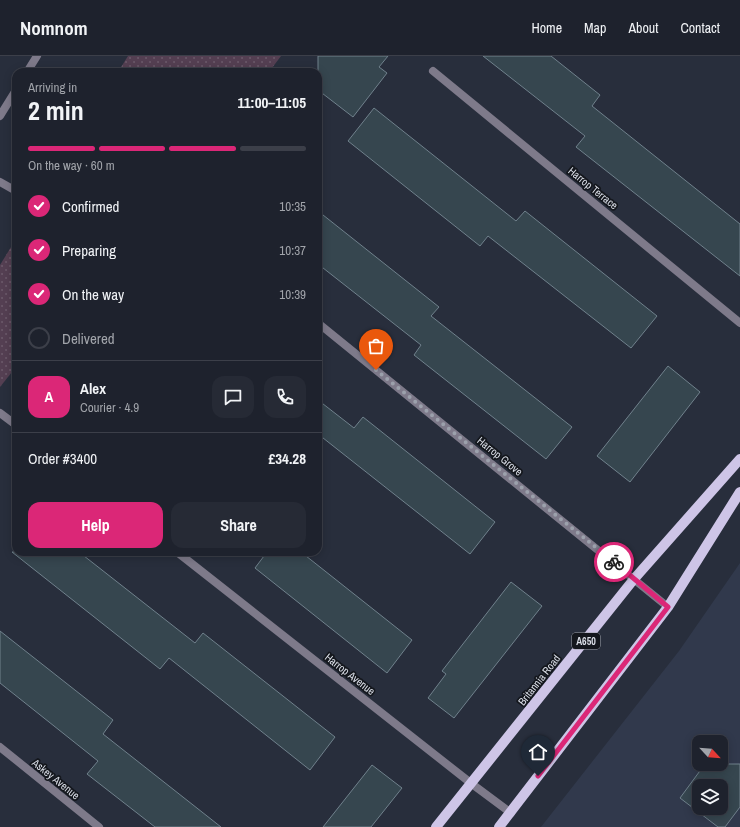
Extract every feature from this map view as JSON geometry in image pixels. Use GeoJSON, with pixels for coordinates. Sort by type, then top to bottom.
{"type":"FeatureCollection","features":[{"type":"Feature","properties":{"kind":"main road","name":"Britannia Road"},"geometry":{"type":"LineString","coordinates":[[436,827],[472,784],[634,579],[740,459]]}},
{"type":"Feature","properties":{"kind":"main road"},"geometry":{"type":"LineString","coordinates":[[499,827],[668,607],[740,492]]}},
{"type":"Feature","properties":{"kind":"street"},"geometry":{"type":"LineString","coordinates":[[30,68],[37,56]]}},
{"type":"Feature","properties":{"kind":"street","name":"Harrop Terrace"},"geometry":{"type":"LineString","coordinates":[[433,71],[740,323]]}},
{"type":"Feature","properties":{"kind":"street"},"geometry":{"type":"LineString","coordinates":[[0,116],[12,96]]}},
{"type":"Feature","properties":{"kind":"street"},"geometry":{"type":"LineString","coordinates":[[0,182],[12,190]]}},
{"type":"Feature","properties":{"kind":"street","name":"Harrop Grove"},"geometry":{"type":"LineString","coordinates":[[322,326],[668,607]]}},
{"type":"Feature","properties":{"kind":"street"},"geometry":{"type":"LineString","coordinates":[[0,413],[12,422]]}},
{"type":"Feature","properties":{"kind":"street","name":"Harrop Avenue"},"geometry":{"type":"LineString","coordinates":[[182,556],[472,784],[511,812]]}},
{"type":"Feature","properties":{"kind":"street","name":"Askey Avenue"},"geometry":{"type":"LineString","coordinates":[[0,747],[99,827]]}},
{"type":"Feature","properties":{"kind":"shaded area"},"geometry":{"type":"Polygon","coordinates":[[[128,56],[281,56],[272,68],[120,68],[128,56]]]}},
{"type":"Feature","properties":{"kind":"shaded area"},"geometry":{"type":"Polygon","coordinates":[[[12,246],[12,372],[0,387],[0,265],[12,246]]]}},
{"type":"Feature","properties":{"kind":"shaded area"},"geometry":{"type":"Polygon","coordinates":[[[740,563],[740,827],[541,827],[679,651],[740,563]]]}},
{"type":"Feature","properties":{"kind":"building"},"geometry":{"type":"Polygon","coordinates":[[[318,56],[388,56],[379,67],[387,73],[353,117],[322,93],[322,68],[318,68],[318,56]]]}},
{"type":"Feature","properties":{"kind":"building"},"geometry":{"type":"Polygon","coordinates":[[[483,56],[551,56],[600,95],[592,106],[740,224],[740,276],[576,147],[585,136],[483,56]]]}},
{"type":"Feature","properties":{"kind":"building"},"geometry":{"type":"Polygon","coordinates":[[[374,108],[516,221],[525,211],[657,316],[631,348],[488,236],[480,246],[348,141],[374,108]]]}},
{"type":"Feature","properties":{"kind":"building"},"geometry":{"type":"Polygon","coordinates":[[[322,214],[439,307],[431,316],[572,427],[546,459],[414,355],[421,345],[322,267],[322,214]]]}},
{"type":"Feature","properties":{"kind":"building"},"geometry":{"type":"Polygon","coordinates":[[[668,366],[700,392],[630,482],[597,456],[668,366]]]}},
{"type":"Feature","properties":{"kind":"building"},"geometry":{"type":"Polygon","coordinates":[[[322,403],[354,428],[363,417],[495,522],[470,554],[322,437],[322,403]]]}},
{"type":"Feature","properties":{"kind":"building"},"geometry":{"type":"Polygon","coordinates":[[[17,556],[84,556],[195,643],[203,633],[335,737],[310,770],[169,658],[160,669],[17,556]]]}},
{"type":"Feature","properties":{"kind":"building"},"geometry":{"type":"Polygon","coordinates":[[[264,556],[306,556],[412,640],[387,673],[255,568],[264,556]]]}},
{"type":"Feature","properties":{"kind":"building"},"geometry":{"type":"Polygon","coordinates":[[[511,582],[542,606],[454,718],[428,698],[446,674],[442,671],[511,582]]]}},
{"type":"Feature","properties":{"kind":"building"},"geometry":{"type":"Polygon","coordinates":[[[0,631],[113,720],[103,734],[221,827],[155,827],[87,774],[98,761],[0,683],[0,631]]]}},
{"type":"Feature","properties":{"kind":"building"},"geometry":{"type":"Polygon","coordinates":[[[728,764],[740,764],[740,807],[725,827],[718,827],[702,815],[728,815],[728,779],[694,779],[700,771],[728,771],[728,764]]]}},
{"type":"Feature","properties":{"kind":"building"},"geometry":{"type":"Polygon","coordinates":[[[372,765],[402,788],[371,827],[323,827],[372,765]]]}},
{"type":"Feature","properties":{"kind":"building"},"geometry":{"type":"Polygon","coordinates":[[[692,782],[692,807],[680,798],[692,782]]]}},
{"type":"Feature","properties":{"kind":"way so far"},"geometry":{"type":"LineString","coordinates":[[376,370],[614,562]]}},
{"type":"Feature","properties":{"kind":"route"},"geometry":{"type":"LineString","coordinates":[[538,776],[668,607],[614,562]]}}]}
